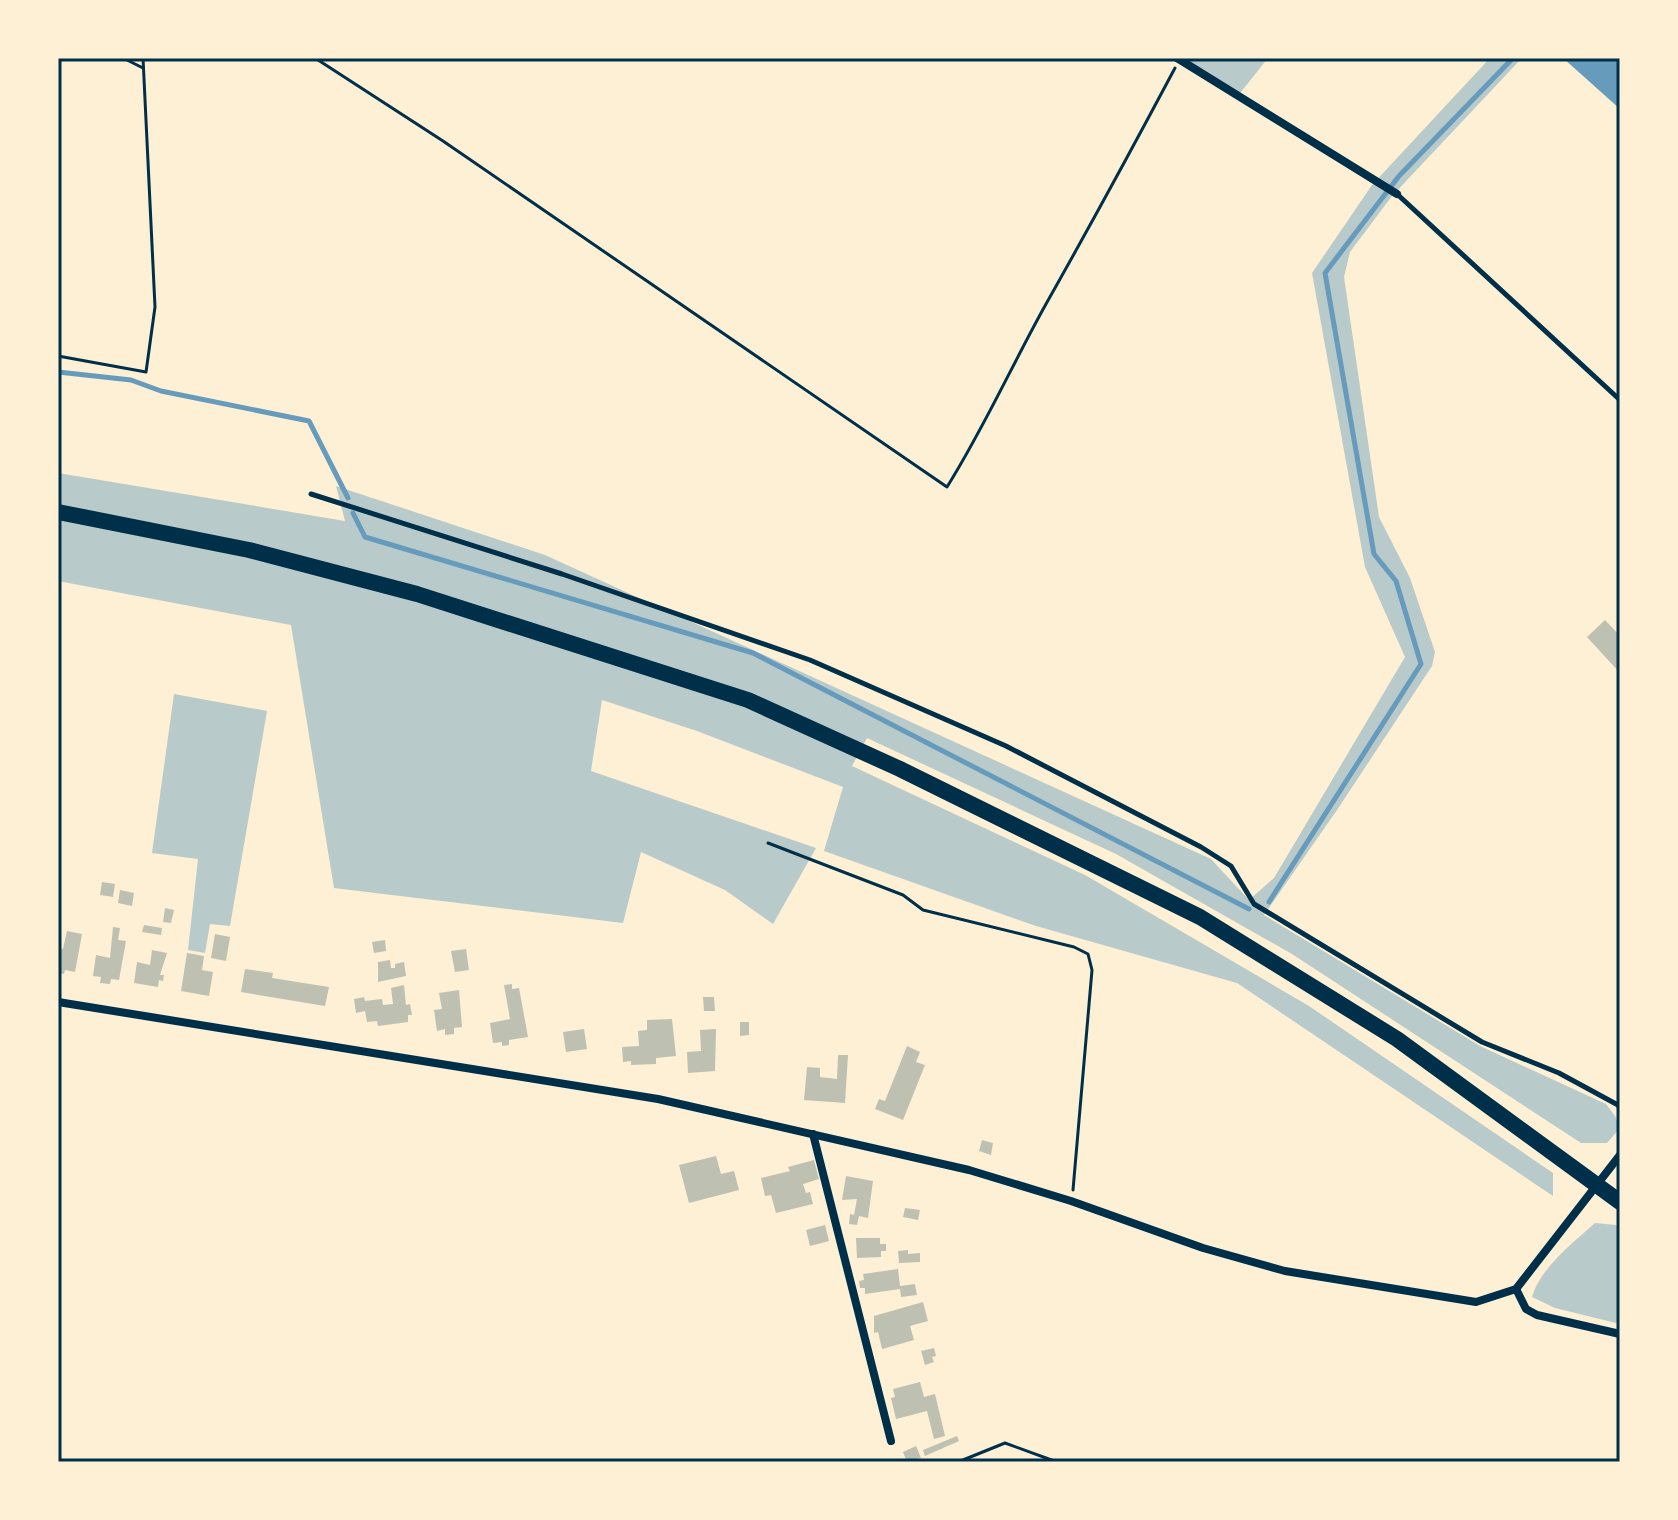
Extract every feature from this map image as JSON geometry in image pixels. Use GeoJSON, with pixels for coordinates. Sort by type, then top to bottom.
{"type":"FeatureCollection","features":[{"type":"Feature","properties":{"kind":"main road"},"geometry":{"type":"LineString","coordinates":[[58,512],[249,550],[417,594],[748,700],[900,769],[1200,917],[1397,1039],[1620,1202]]}},
{"type":"Feature","properties":{"kind":"street"},"geometry":{"type":"LineString","coordinates":[[1178,59],[1397,194]]}},
{"type":"Feature","properties":{"kind":"street"},"geometry":{"type":"LineString","coordinates":[[58,1002],[658,1099],[969,1170],[1071,1201],[1203,1248],[1285,1271],[1476,1302],[1516,1289],[1620,1155]]}},
{"type":"Feature","properties":{"kind":"street"},"geometry":{"type":"LineString","coordinates":[[813,1134],[891,1441]]}},
{"type":"Feature","properties":{"kind":"street"},"geometry":{"type":"LineString","coordinates":[[1516,1289],[1526,1309],[1537,1315],[1620,1334]]}},
{"type":"Feature","properties":{"kind":"lane"},"geometry":{"type":"LineString","coordinates":[[1397,194],[1620,400]]}},
{"type":"Feature","properties":{"kind":"lane"},"geometry":{"type":"LineString","coordinates":[[311,494],[562,574],[810,660],[1006,746],[1201,847],[1231,866],[1254,904],[1482,1042],[1559,1073],[1618,1105],[1620,1109]]}},
{"type":"Feature","properties":{"kind":"path"},"geometry":{"type":"LineString","coordinates":[[123,58],[143,68]]}},
{"type":"Feature","properties":{"kind":"path"},"geometry":{"type":"LineString","coordinates":[[58,356],[146,372],[155,307],[143,58]]}},
{"type":"Feature","properties":{"kind":"path"},"geometry":{"type":"LineString","coordinates":[[315,58],[443,141],[947,487],[1085,238],[1178,59]]}},
{"type":"Feature","properties":{"kind":"path"},"geometry":{"type":"LineString","coordinates":[[768,843],[903,895],[923,910],[1074,947],[1088,954],[1092,970],[1071,1201]]}},
{"type":"Feature","properties":{"kind":"path"},"geometry":{"type":"LineString","coordinates":[[958,1462],[1005,1443],[1057,1462]]}},
{"type":"Feature","properties":{"kind":"shaded area"},"geometry":{"type":"Polygon","coordinates":[[[1177,58],[1268,58],[1237,97],[1177,58]]]}},
{"type":"Feature","properties":{"kind":"shaded area"},"geometry":{"type":"Polygon","coordinates":[[[1490,58],[1522,58],[1392,196],[1350,252],[1344,277],[1379,517],[1410,578],[1435,652],[1432,666],[1264,915],[1480,1046],[1606,1104],[1620,1128],[1607,1143],[1581,1143],[1292,954],[1116,854],[867,738],[852,766],[1085,875],[1309,1006],[1553,1173],[1553,1196],[1237,983],[1036,926],[824,851],[843,787],[697,731],[602,700],[591,771],[816,848],[773,924],[725,890],[641,852],[623,923],[334,888],[291,625],[58,581],[58,473],[345,521],[336,486],[545,555],[1211,859],[1249,900],[1274,878],[1405,657],[1365,567],[1312,273],[1372,185],[1490,58]]]}},
{"type":"Feature","properties":{"kind":"shaded area"},"geometry":{"type":"Polygon","coordinates":[[[174,694],[267,711],[230,926],[210,924],[205,953],[188,950],[198,859],[152,853],[174,694]]]}},
{"type":"Feature","properties":{"kind":"shaded area"},"geometry":{"type":"Polygon","coordinates":[[[1595,1223],[1620,1228],[1620,1324],[1555,1308],[1532,1297],[1550,1266],[1595,1223]]]}},
{"type":"Feature","properties":{"kind":"water"},"geometry":{"type":"Polygon","coordinates":[[[1563,58],[1620,58],[1620,109],[1563,58]]]}},
{"type":"Feature","properties":{"kind":"building"},"geometry":{"type":"Polygon","coordinates":[[[1605,620],[1620,636],[1620,673],[1587,637],[1605,620]]]}},
{"type":"Feature","properties":{"kind":"building"},"geometry":{"type":"Polygon","coordinates":[[[102,882],[115,884],[113,897],[100,895],[102,882]]]}},
{"type":"Feature","properties":{"kind":"building"},"geometry":{"type":"Polygon","coordinates":[[[120,890],[134,893],[132,906],[118,903],[120,890]]]}},
{"type":"Feature","properties":{"kind":"building"},"geometry":{"type":"Polygon","coordinates":[[[165,908],[174,910],[171,923],[163,922],[165,908]]]}},
{"type":"Feature","properties":{"kind":"building"},"geometry":{"type":"Polygon","coordinates":[[[144,925],[162,928],[161,935],[142,932],[144,925]]]}},
{"type":"Feature","properties":{"kind":"building"},"geometry":{"type":"Polygon","coordinates":[[[113,927],[120,928],[118,940],[126,941],[119,980],[111,979],[110,984],[100,983],[101,977],[93,976],[96,955],[110,958],[113,927]]]}},
{"type":"Feature","properties":{"kind":"building"},"geometry":{"type":"Polygon","coordinates":[[[67,931],[82,934],[75,972],[65,970],[64,974],[58,973],[58,948],[63,949],[67,931]]]}},
{"type":"Feature","properties":{"kind":"building"},"geometry":{"type":"Polygon","coordinates":[[[215,934],[230,937],[226,961],[211,958],[215,934]]]}},
{"type":"Feature","properties":{"kind":"building"},"geometry":{"type":"Polygon","coordinates":[[[385,940],[386,951],[374,953],[372,942],[385,940]]]}},
{"type":"Feature","properties":{"kind":"building"},"geometry":{"type":"Polygon","coordinates":[[[466,949],[469,970],[455,972],[451,951],[466,949]]]}},
{"type":"Feature","properties":{"kind":"building"},"geometry":{"type":"Polygon","coordinates":[[[152,950],[167,953],[160,975],[164,975],[163,981],[159,980],[158,987],[134,983],[137,962],[150,965],[152,950]]]}},
{"type":"Feature","properties":{"kind":"building"},"geometry":{"type":"Polygon","coordinates":[[[187,953],[204,956],[202,970],[213,972],[209,996],[181,991],[187,953]]]}},
{"type":"Feature","properties":{"kind":"building"},"geometry":{"type":"Polygon","coordinates":[[[390,960],[391,968],[404,962],[406,976],[378,982],[378,962],[390,960]]]}},
{"type":"Feature","properties":{"kind":"building"},"geometry":{"type":"Polygon","coordinates":[[[245,969],[273,973],[272,978],[329,987],[325,1006],[241,992],[245,969]]]}},
{"type":"Feature","properties":{"kind":"building"},"geometry":{"type":"Polygon","coordinates":[[[512,984],[512,989],[519,988],[528,1037],[509,1040],[509,1045],[502,1046],[502,1042],[493,1043],[490,1023],[510,1019],[504,985],[512,984]]]}},
{"type":"Feature","properties":{"kind":"building"},"geometry":{"type":"Polygon","coordinates":[[[404,985],[406,1005],[410,1004],[412,1015],[408,1015],[408,1022],[378,1026],[377,1021],[367,1022],[365,1011],[356,1013],[354,999],[382,999],[383,1005],[393,1004],[391,988],[404,985]]]}},
{"type":"Feature","properties":{"kind":"building"},"geometry":{"type":"Polygon","coordinates":[[[459,990],[462,1027],[454,1028],[454,1034],[445,1035],[445,1029],[437,1031],[434,1010],[442,1009],[439,993],[459,990]]]}},
{"type":"Feature","properties":{"kind":"building"},"geometry":{"type":"Polygon","coordinates":[[[703,997],[714,997],[715,1011],[704,1011],[703,997]]]}},
{"type":"Feature","properties":{"kind":"building"},"geometry":{"type":"Polygon","coordinates":[[[672,1019],[676,1056],[656,1058],[656,1064],[631,1065],[631,1061],[623,1062],[622,1047],[639,1046],[638,1031],[647,1030],[647,1020],[672,1019]]]}},
{"type":"Feature","properties":{"kind":"building"},"geometry":{"type":"Polygon","coordinates":[[[740,1022],[749,1022],[749,1035],[740,1036],[740,1022]]]}},
{"type":"Feature","properties":{"kind":"building"},"geometry":{"type":"Polygon","coordinates":[[[584,1029],[587,1049],[566,1052],[563,1032],[584,1029]]]}},
{"type":"Feature","properties":{"kind":"building"},"geometry":{"type":"Polygon","coordinates":[[[716,1029],[715,1071],[688,1073],[687,1052],[701,1051],[700,1030],[716,1029]]]}},
{"type":"Feature","properties":{"kind":"building"},"geometry":{"type":"Polygon","coordinates":[[[907,1046],[920,1052],[916,1062],[925,1065],[903,1120],[875,1109],[879,1099],[885,1101],[907,1046]]]}},
{"type":"Feature","properties":{"kind":"building"},"geometry":{"type":"Polygon","coordinates":[[[838,1055],[848,1055],[845,1103],[804,1100],[807,1067],[820,1068],[820,1077],[837,1079],[838,1055]]]}},
{"type":"Feature","properties":{"kind":"building"},"geometry":{"type":"Polygon","coordinates":[[[982,1140],[993,1143],[991,1155],[979,1151],[982,1140]]]}},
{"type":"Feature","properties":{"kind":"building"},"geometry":{"type":"Polygon","coordinates":[[[716,1156],[721,1174],[734,1171],[739,1190],[689,1203],[679,1165],[716,1156]]]}},
{"type":"Feature","properties":{"kind":"building"},"geometry":{"type":"Polygon","coordinates":[[[814,1160],[819,1179],[803,1184],[806,1193],[810,1192],[813,1204],[776,1213],[771,1195],[765,1196],[761,1178],[790,1171],[788,1167],[814,1160]]]}},
{"type":"Feature","properties":{"kind":"building"},"geometry":{"type":"Polygon","coordinates":[[[846,1176],[873,1181],[868,1218],[859,1216],[857,1225],[849,1224],[857,1199],[842,1200],[846,1176]]]}},
{"type":"Feature","properties":{"kind":"building"},"geometry":{"type":"Polygon","coordinates":[[[905,1208],[920,1210],[918,1220],[903,1217],[905,1208]]]}},
{"type":"Feature","properties":{"kind":"building"},"geometry":{"type":"Polygon","coordinates":[[[825,1225],[829,1241],[810,1246],[806,1230],[825,1225]]]}},
{"type":"Feature","properties":{"kind":"building"},"geometry":{"type":"Polygon","coordinates":[[[856,1238],[880,1238],[880,1244],[886,1244],[886,1251],[881,1251],[881,1257],[857,1258],[856,1238]]]}},
{"type":"Feature","properties":{"kind":"building"},"geometry":{"type":"Polygon","coordinates":[[[908,1250],[908,1254],[920,1253],[920,1262],[899,1263],[898,1251],[908,1250]]]}},
{"type":"Feature","properties":{"kind":"building"},"geometry":{"type":"Polygon","coordinates":[[[898,1269],[900,1286],[915,1284],[917,1295],[901,1297],[900,1289],[865,1294],[865,1288],[860,1288],[859,1281],[864,1280],[863,1274],[898,1269]]]}},
{"type":"Feature","properties":{"kind":"building"},"geometry":{"type":"Polygon","coordinates":[[[923,1302],[928,1321],[910,1326],[914,1340],[882,1349],[878,1332],[874,1333],[874,1316],[923,1302]]]}},
{"type":"Feature","properties":{"kind":"building"},"geometry":{"type":"Polygon","coordinates":[[[934,1348],[934,1362],[925,1365],[921,1351],[934,1348]]]}},
{"type":"Feature","properties":{"kind":"building"},"geometry":{"type":"Polygon","coordinates":[[[920,1382],[924,1397],[935,1394],[945,1436],[934,1439],[927,1411],[896,1419],[891,1398],[895,1397],[893,1389],[920,1382]]]}},
{"type":"Feature","properties":{"kind":"building"},"geometry":{"type":"Polygon","coordinates":[[[957,1436],[959,1441],[925,1456],[923,1450],[957,1436]]]}},
{"type":"Feature","properties":{"kind":"building"},"geometry":{"type":"Polygon","coordinates":[[[916,1446],[921,1458],[907,1462],[903,1452],[916,1446]]]}},
{"type":"Feature","properties":{"kind":"waterway"},"geometry":{"type":"LineString","coordinates":[[1269,902],[1421,664],[1396,581],[1374,554],[1325,273],[1399,176],[1513,58]]}},
{"type":"Feature","properties":{"kind":"waterway"},"geometry":{"type":"LineString","coordinates":[[58,372],[131,380],[161,391],[309,421],[348,498]]}},
{"type":"Feature","properties":{"kind":"waterway"},"geometry":{"type":"LineString","coordinates":[[353,513],[365,537],[753,653],[1249,909]]}}]}
